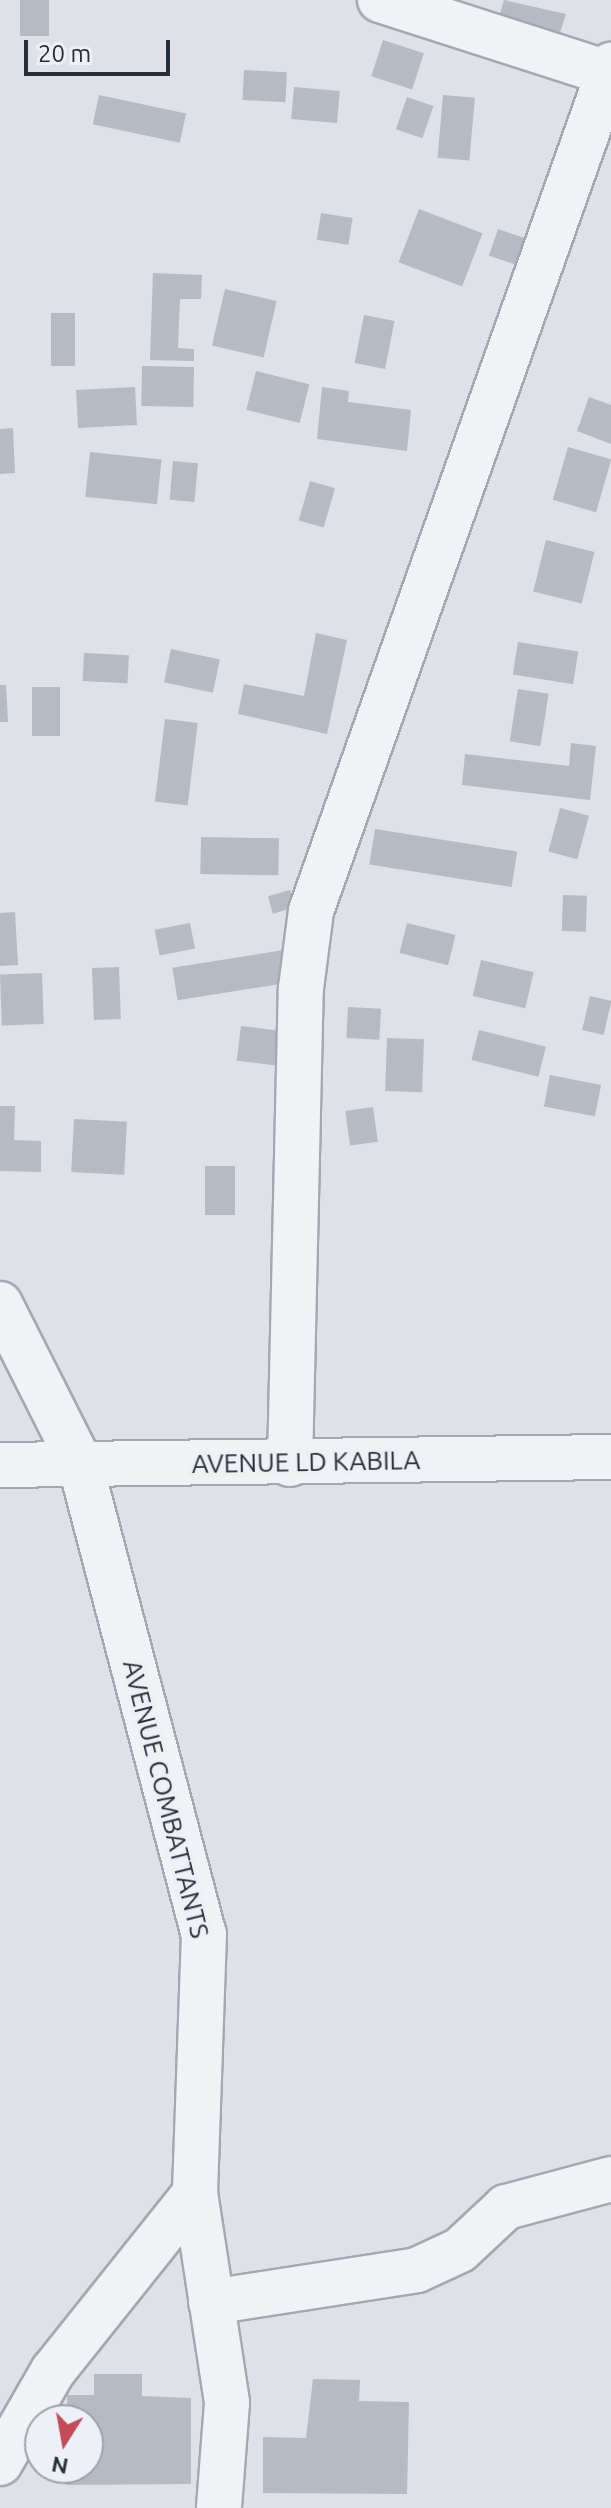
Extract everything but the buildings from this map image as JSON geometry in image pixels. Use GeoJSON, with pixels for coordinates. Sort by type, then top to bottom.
{"type":"FeatureCollection","features":[{"type":"Feature","properties":{"kind":"street"},"geometry":{"type":"LineString","coordinates":[[290,1464],[301,988],[311,911],[610,69],[380,0]]}},
{"type":"Feature","properties":{"kind":"street","name":"AVENUE COMBATTANTS"},"geometry":{"type":"LineString","coordinates":[[0,1304],[80,1463],[204,1934],[195,2193],[227,2403],[219,2508]]}},
{"type":"Feature","properties":{"kind":"street","name":"AVENUE LD KABILA"},"geometry":{"type":"LineString","coordinates":[[0,1465],[290,1464],[611,1457]]}},
{"type":"Feature","properties":{"kind":"street"},"geometry":{"type":"LineString","coordinates":[[211,2302],[417,2270],[460,2250],[506,2207],[611,2179]]}},
{"type":"Feature","properties":{"kind":"street"},"geometry":{"type":"LineString","coordinates":[[0,2463],[53,2371],[195,2193]]}}]}
